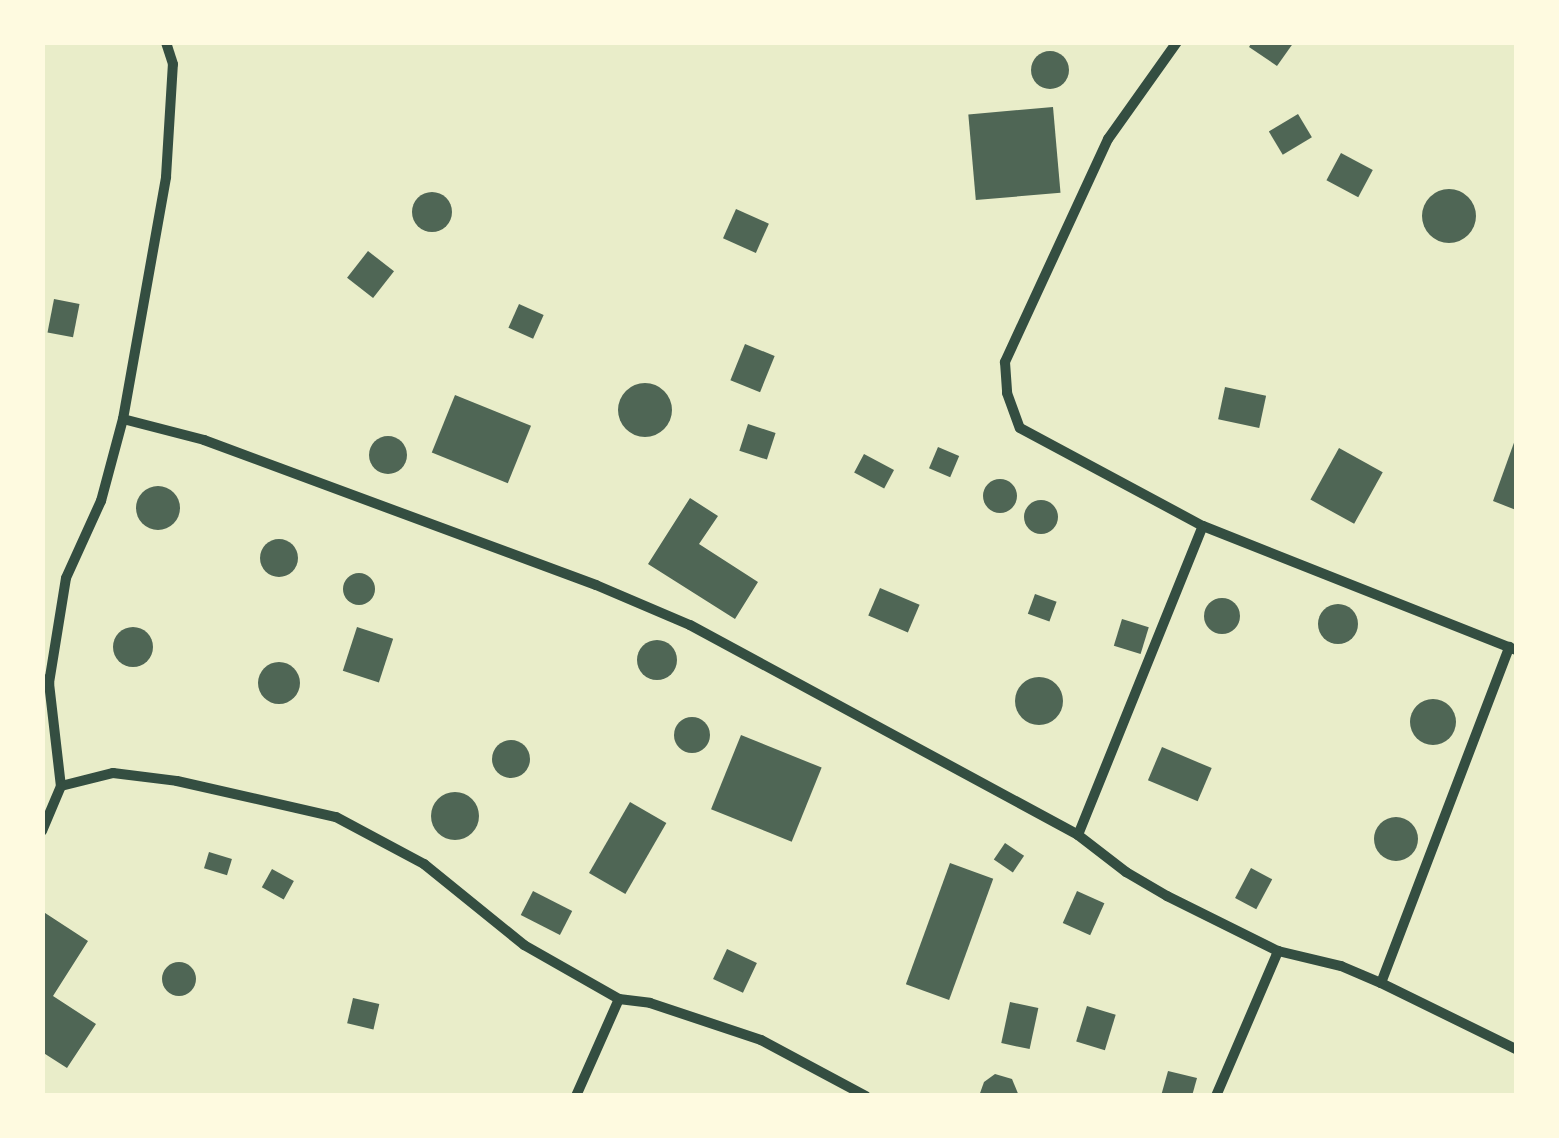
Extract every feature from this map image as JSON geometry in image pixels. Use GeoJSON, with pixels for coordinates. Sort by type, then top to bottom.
{"type":"FeatureCollection","features":[{"type":"Feature","properties":{"kind":"street"},"geometry":{"type":"LineString","coordinates":[[42,831],[60,786],[46,681],[66,578],[101,500],[123,419],[166,177],[172,64],[166,42]]}},
{"type":"Feature","properties":{"kind":"street"},"geometry":{"type":"LineString","coordinates":[[1177,42],[1108,139],[1005,362],[1006,392],[1020,428],[1203,526],[1514,648],[1382,983]]}},
{"type":"Feature","properties":{"kind":"street"},"geometry":{"type":"LineString","coordinates":[[123,419],[241,454],[596,585],[690,625],[1078,835],[1140,880],[1278,951],[1341,966],[1516,1049]]}},
{"type":"Feature","properties":{"kind":"street"},"geometry":{"type":"LineString","coordinates":[[1078,835],[1203,526]]}},
{"type":"Feature","properties":{"kind":"street"},"geometry":{"type":"LineString","coordinates":[[60,786],[114,773],[177,780],[336,817],[424,864],[524,945],[619,999],[650,1004],[761,1040],[866,1096]]}},
{"type":"Feature","properties":{"kind":"street"},"geometry":{"type":"LineString","coordinates":[[1216,1096],[1278,951]]}},
{"type":"Feature","properties":{"kind":"street"},"geometry":{"type":"LineString","coordinates":[[576,1096],[619,999]]}},
{"type":"Feature","properties":{"kind":"building"},"geometry":{"type":"Polygon","coordinates":[[[1252,42],[1294,42],[1277,66],[1249,47],[1252,42]]]}},
{"type":"Feature","properties":{"kind":"building"},"geometry":{"type":"Polygon","coordinates":[[[1050,51],[1063,57],[1069,70],[1063,83],[1050,89],[1037,83],[1031,70],[1037,57],[1050,51]]]}},
{"type":"Feature","properties":{"kind":"building"},"geometry":{"type":"Polygon","coordinates":[[[1053,107],[1060,193],[976,200],[968,114],[1053,107]]]}},
{"type":"Feature","properties":{"kind":"building"},"geometry":{"type":"Polygon","coordinates":[[[1298,114],[1312,137],[1283,155],[1269,132],[1298,114]]]}},
{"type":"Feature","properties":{"kind":"building"},"geometry":{"type":"Polygon","coordinates":[[[1341,153],[1373,170],[1358,197],[1326,180],[1341,153]]]}},
{"type":"Feature","properties":{"kind":"building"},"geometry":{"type":"Polygon","coordinates":[[[1449,189],[1468,197],[1476,216],[1468,235],[1449,243],[1430,235],[1422,216],[1430,197],[1449,189]]]}},
{"type":"Feature","properties":{"kind":"building"},"geometry":{"type":"Polygon","coordinates":[[[432,192],[446,198],[452,212],[446,226],[432,232],[418,226],[412,212],[418,198],[432,192]]]}},
{"type":"Feature","properties":{"kind":"building"},"geometry":{"type":"Polygon","coordinates":[[[736,209],[769,224],[756,253],[723,238],[736,209]]]}},
{"type":"Feature","properties":{"kind":"building"},"geometry":{"type":"Polygon","coordinates":[[[368,251],[394,271],[373,298],[347,278],[368,251]]]}},
{"type":"Feature","properties":{"kind":"building"},"geometry":{"type":"Polygon","coordinates":[[[54,299],[80,304],[73,337],[48,332],[54,299]]]}},
{"type":"Feature","properties":{"kind":"building"},"geometry":{"type":"Polygon","coordinates":[[[519,304],[544,315],[533,339],[508,328],[519,304]]]}},
{"type":"Feature","properties":{"kind":"building"},"geometry":{"type":"Polygon","coordinates":[[[745,344],[775,356],[760,392],[730,380],[745,344]]]}},
{"type":"Feature","properties":{"kind":"building"},"geometry":{"type":"Polygon","coordinates":[[[645,383],[664,391],[672,410],[664,429],[645,437],[626,429],[618,410],[626,391],[645,383]]]}},
{"type":"Feature","properties":{"kind":"building"},"geometry":{"type":"Polygon","coordinates":[[[1225,387],[1266,396],[1259,428],[1218,419],[1225,387]]]}},
{"type":"Feature","properties":{"kind":"building"},"geometry":{"type":"Polygon","coordinates":[[[455,395],[531,426],[508,483],[432,452],[455,395]]]}},
{"type":"Feature","properties":{"kind":"building"},"geometry":{"type":"Polygon","coordinates":[[[748,424],[776,433],[767,460],[739,451],[748,424]]]}},
{"type":"Feature","properties":{"kind":"building"},"geometry":{"type":"Polygon","coordinates":[[[388,436],[401,442],[407,455],[401,468],[388,474],[375,468],[369,455],[375,442],[388,436]]]}},
{"type":"Feature","properties":{"kind":"building"},"geometry":{"type":"Polygon","coordinates":[[[1516,437],[1516,510],[1493,501],[1516,437]]]}},
{"type":"Feature","properties":{"kind":"building"},"geometry":{"type":"Polygon","coordinates":[[[938,447],[959,456],[950,477],[929,468],[938,447]]]}},
{"type":"Feature","properties":{"kind":"building"},"geometry":{"type":"Polygon","coordinates":[[[1339,448],[1383,472],[1354,524],[1310,500],[1339,448]]]}},
{"type":"Feature","properties":{"kind":"building"},"geometry":{"type":"Polygon","coordinates":[[[864,454],[894,470],[884,489],[854,473],[864,454]]]}},
{"type":"Feature","properties":{"kind":"building"},"geometry":{"type":"Polygon","coordinates":[[[1000,479],[1012,484],[1017,496],[1012,508],[1000,513],[988,508],[983,496],[988,484],[1000,479]]]}},
{"type":"Feature","properties":{"kind":"building"},"geometry":{"type":"Polygon","coordinates":[[[158,486],[173,493],[180,508],[173,523],[158,530],[143,523],[136,508],[143,493],[158,486]]]}},
{"type":"Feature","properties":{"kind":"building"},"geometry":{"type":"Polygon","coordinates":[[[690,498],[718,516],[699,544],[758,582],[735,619],[648,564],[690,498]]]}},
{"type":"Feature","properties":{"kind":"building"},"geometry":{"type":"Polygon","coordinates":[[[1041,500],[1053,505],[1058,517],[1053,529],[1041,534],[1029,529],[1024,517],[1029,505],[1041,500]]]}},
{"type":"Feature","properties":{"kind":"building"},"geometry":{"type":"Polygon","coordinates":[[[279,539],[292,545],[298,558],[292,571],[279,577],[266,571],[260,558],[266,545],[279,539]]]}},
{"type":"Feature","properties":{"kind":"building"},"geometry":{"type":"Polygon","coordinates":[[[359,573],[370,578],[375,589],[370,600],[359,605],[348,600],[343,589],[348,578],[359,573]]]}},
{"type":"Feature","properties":{"kind":"building"},"geometry":{"type":"Polygon","coordinates":[[[880,588],[920,605],[908,632],[868,616],[880,588]]]}},
{"type":"Feature","properties":{"kind":"building"},"geometry":{"type":"Polygon","coordinates":[[[1035,594],[1057,602],[1049,622],[1028,614],[1035,594]]]}},
{"type":"Feature","properties":{"kind":"building"},"geometry":{"type":"Polygon","coordinates":[[[1222,598],[1235,603],[1240,616],[1235,629],[1222,634],[1209,629],[1204,616],[1209,603],[1222,598]]]}},
{"type":"Feature","properties":{"kind":"building"},"geometry":{"type":"Polygon","coordinates":[[[1338,604],[1352,610],[1358,624],[1352,638],[1338,644],[1324,638],[1318,624],[1324,610],[1338,604]]]}},
{"type":"Feature","properties":{"kind":"building"},"geometry":{"type":"Polygon","coordinates":[[[1122,619],[1149,627],[1141,654],[1114,646],[1122,619]]]}},
{"type":"Feature","properties":{"kind":"building"},"geometry":{"type":"Polygon","coordinates":[[[133,627],[147,633],[153,647],[147,661],[133,667],[119,661],[113,647],[119,633],[133,627]]]}},
{"type":"Feature","properties":{"kind":"building"},"geometry":{"type":"Polygon","coordinates":[[[357,627],[393,639],[379,682],[343,671],[357,627]]]}},
{"type":"Feature","properties":{"kind":"building"},"geometry":{"type":"Polygon","coordinates":[[[657,640],[671,646],[677,660],[671,674],[657,680],[643,674],[637,660],[643,646],[657,640]]]}},
{"type":"Feature","properties":{"kind":"building"},"geometry":{"type":"Polygon","coordinates":[[[279,662],[294,668],[300,683],[294,698],[279,704],[264,698],[258,683],[264,668],[279,662]]]}},
{"type":"Feature","properties":{"kind":"building"},"geometry":{"type":"Polygon","coordinates":[[[1039,677],[1056,684],[1063,701],[1056,718],[1039,725],[1022,718],[1015,701],[1022,684],[1039,677]]]}},
{"type":"Feature","properties":{"kind":"building"},"geometry":{"type":"Polygon","coordinates":[[[1433,699],[1449,706],[1456,722],[1449,738],[1433,745],[1417,738],[1410,722],[1417,706],[1433,699]]]}},
{"type":"Feature","properties":{"kind":"building"},"geometry":{"type":"Polygon","coordinates":[[[692,717],[705,722],[710,735],[705,748],[692,753],[679,748],[674,735],[679,722],[692,717]]]}},
{"type":"Feature","properties":{"kind":"building"},"geometry":{"type":"Polygon","coordinates":[[[741,735],[822,768],[792,842],[711,809],[741,735]]]}},
{"type":"Feature","properties":{"kind":"building"},"geometry":{"type":"Polygon","coordinates":[[[511,740],[525,745],[530,759],[525,773],[511,778],[497,773],[492,759],[497,745],[511,740]]]}},
{"type":"Feature","properties":{"kind":"building"},"geometry":{"type":"Polygon","coordinates":[[[1162,747],[1212,768],[1198,801],[1148,780],[1162,747]]]}},
{"type":"Feature","properties":{"kind":"building"},"geometry":{"type":"Polygon","coordinates":[[[455,792],[472,799],[479,816],[472,833],[455,840],[438,833],[431,816],[438,799],[455,792]]]}},
{"type":"Feature","properties":{"kind":"building"},"geometry":{"type":"Polygon","coordinates":[[[630,802],[666,823],[625,894],[589,873],[630,802]]]}},
{"type":"Feature","properties":{"kind":"building"},"geometry":{"type":"Polygon","coordinates":[[[1396,817],[1412,823],[1418,839],[1412,855],[1396,861],[1380,855],[1374,839],[1380,823],[1396,817]]]}},
{"type":"Feature","properties":{"kind":"building"},"geometry":{"type":"Polygon","coordinates":[[[1005,843],[1024,856],[1013,872],[994,860],[1005,843]]]}},
{"type":"Feature","properties":{"kind":"building"},"geometry":{"type":"Polygon","coordinates":[[[209,852],[232,859],[227,875],[204,868],[209,852]]]}},
{"type":"Feature","properties":{"kind":"building"},"geometry":{"type":"Polygon","coordinates":[[[950,863],[993,879],[949,1000],[906,984],[950,863]]]}},
{"type":"Feature","properties":{"kind":"building"},"geometry":{"type":"Polygon","coordinates":[[[1251,868],[1272,879],[1256,909],[1235,898],[1251,868]]]}},
{"type":"Feature","properties":{"kind":"building"},"geometry":{"type":"Polygon","coordinates":[[[272,869],[294,881],[284,899],[262,887],[272,869]]]}},
{"type":"Feature","properties":{"kind":"building"},"geometry":{"type":"Polygon","coordinates":[[[533,891],[572,911],[560,935],[521,915],[533,891]]]}},
{"type":"Feature","properties":{"kind":"building"},"geometry":{"type":"Polygon","coordinates":[[[1077,891],[1104,903],[1090,935],[1063,923],[1077,891]]]}},
{"type":"Feature","properties":{"kind":"building"},"geometry":{"type":"Polygon","coordinates":[[[42,911],[88,941],[53,996],[96,1024],[67,1068],[42,1052],[42,911]]]}},
{"type":"Feature","properties":{"kind":"building"},"geometry":{"type":"Polygon","coordinates":[[[727,949],[757,963],[743,993],[713,979],[727,949]]]}},
{"type":"Feature","properties":{"kind":"building"},"geometry":{"type":"Polygon","coordinates":[[[179,962],[191,967],[196,979],[191,991],[179,996],[167,991],[162,979],[167,967],[179,962]]]}},
{"type":"Feature","properties":{"kind":"building"},"geometry":{"type":"Polygon","coordinates":[[[353,998],[379,1004],[373,1029],[347,1023],[353,998]]]}},
{"type":"Feature","properties":{"kind":"building"},"geometry":{"type":"Polygon","coordinates":[[[1010,1002],[1038,1008],[1030,1049],[1001,1043],[1010,1002]]]}},
{"type":"Feature","properties":{"kind":"building"},"geometry":{"type":"Polygon","coordinates":[[[1087,1006],[1116,1015],[1105,1050],[1076,1041],[1087,1006]]]}},
{"type":"Feature","properties":{"kind":"building"},"geometry":{"type":"Polygon","coordinates":[[[1168,1071],[1197,1078],[1192,1096],[1161,1096],[1168,1071]]]}},
{"type":"Feature","properties":{"kind":"building"},"geometry":{"type":"Polygon","coordinates":[[[995,1074],[1012,1079],[1019,1096],[979,1096],[984,1082],[995,1074]]]}}]}
